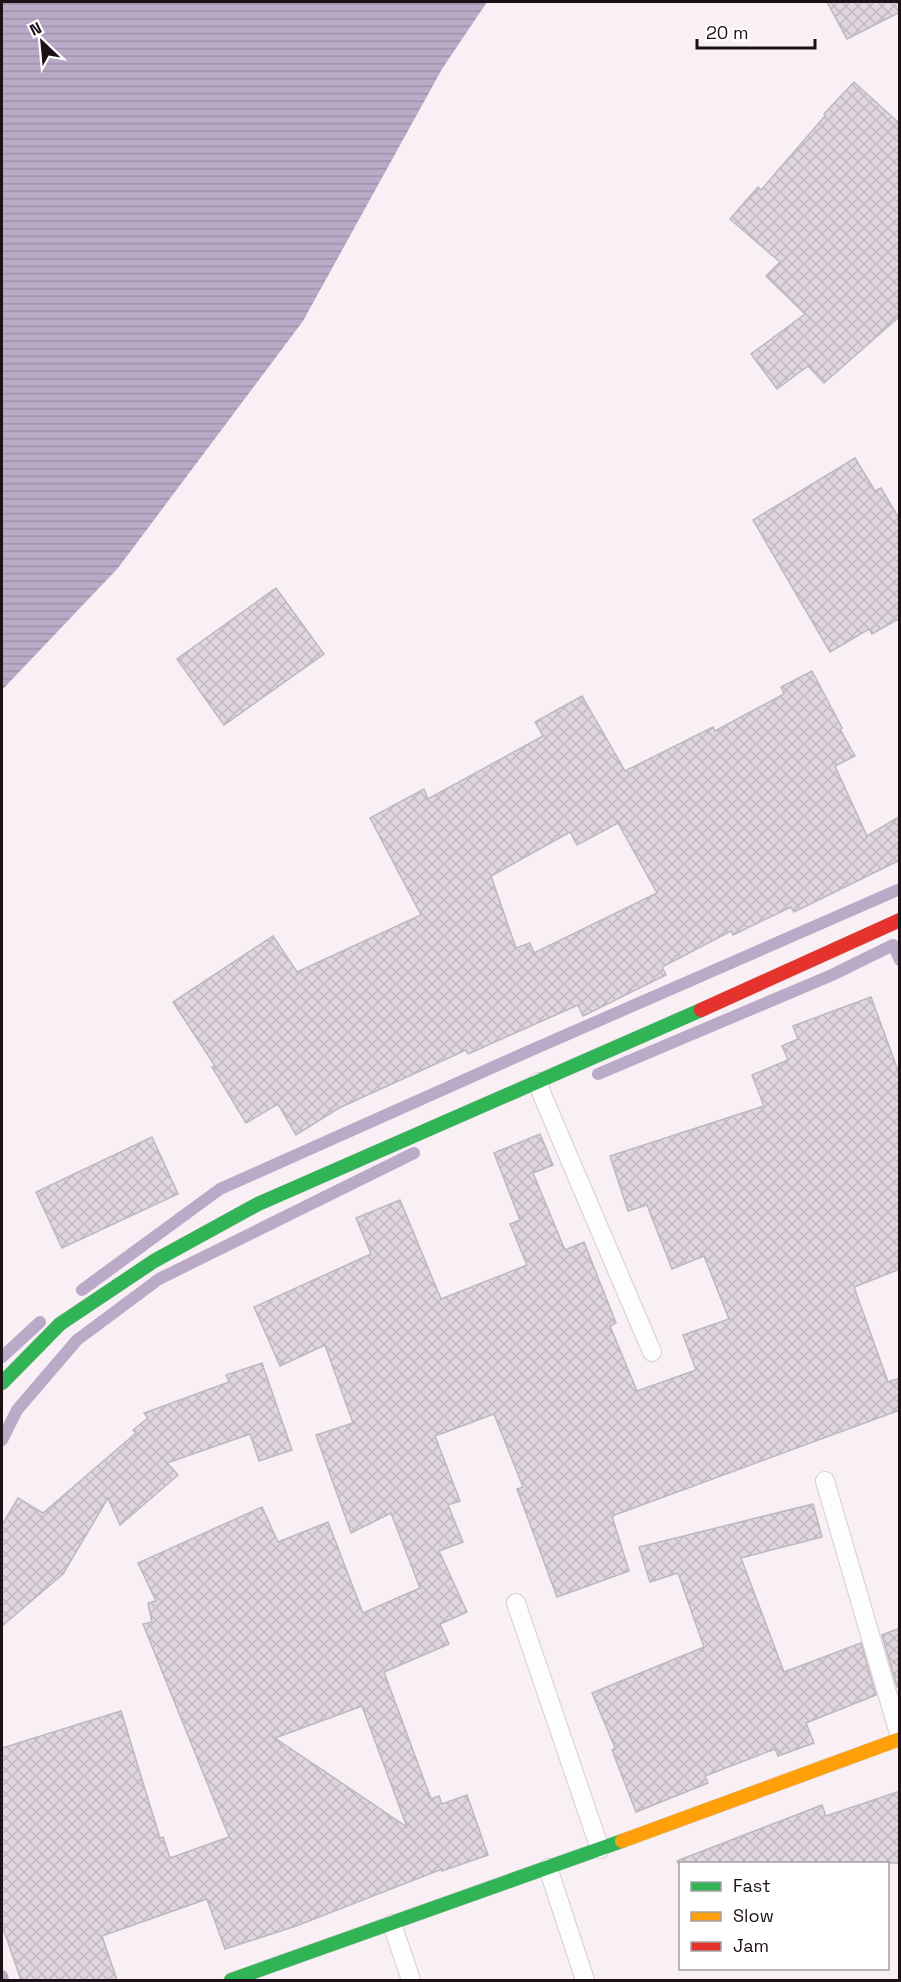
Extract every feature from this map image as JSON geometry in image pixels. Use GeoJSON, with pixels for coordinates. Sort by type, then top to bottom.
{"type":"FeatureCollection","features":[{"type":"Feature","properties":{"kind":"main road"},"geometry":{"type":"LineString","coordinates":[[2,1383],[60,1324],[154,1261],[258,1204],[898,921]]}},
{"type":"Feature","properties":{"kind":"main road"},"geometry":{"type":"LineString","coordinates":[[231,1980],[548,1868],[900,1738]]}},
{"type":"Feature","properties":{"kind":"lane"},"geometry":{"type":"LineString","coordinates":[[538,1082],[652,1352]]}},
{"type":"Feature","properties":{"kind":"lane"},"geometry":{"type":"LineString","coordinates":[[825,1481],[900,1738]]}},
{"type":"Feature","properties":{"kind":"lane"},"geometry":{"type":"LineString","coordinates":[[516,1603],[600,1849]]}},
{"type":"Feature","properties":{"kind":"lane"},"geometry":{"type":"LineString","coordinates":[[548,1868],[585,1980]]}},
{"type":"Feature","properties":{"kind":"lane"},"geometry":{"type":"LineString","coordinates":[[392,1924],[411,1980]]}},
{"type":"Feature","properties":{"kind":"shaded area"},"geometry":{"type":"Polygon","coordinates":[[[2,2],[487,2],[442,69],[303,321],[118,568],[2,690],[2,2]]]}},
{"type":"Feature","properties":{"kind":"building"},"geometry":{"type":"Polygon","coordinates":[[[827,2],[900,2],[900,12],[847,39],[827,2]]]}},
{"type":"Feature","properties":{"kind":"building"},"geometry":{"type":"Polygon","coordinates":[[[854,82],[900,124],[900,316],[824,383],[808,366],[777,389],[751,354],[805,314],[766,276],[780,262],[730,219],[758,187],[761,190],[825,116],[824,114],[854,82]]]}},
{"type":"Feature","properties":{"kind":"building"},"geometry":{"type":"Polygon","coordinates":[[[855,458],[875,491],[881,488],[900,520],[900,618],[872,634],[869,629],[830,652],[753,520],[855,458]]]}},
{"type":"Feature","properties":{"kind":"building"},"geometry":{"type":"Polygon","coordinates":[[[276,588],[324,654],[224,725],[177,659],[276,588]]]}},
{"type":"Feature","properties":{"kind":"building"},"geometry":{"type":"Polygon","coordinates":[[[812,671],[855,756],[835,766],[867,836],[900,816],[900,860],[794,912],[791,907],[733,935],[731,931],[662,967],[666,975],[583,1016],[578,1005],[468,1054],[466,1050],[339,1108],[296,1135],[278,1104],[246,1123],[212,1067],[215,1066],[173,1002],[273,936],[297,972],[421,915],[370,818],[424,789],[428,799],[543,736],[535,722],[582,696],[625,771],[713,727],[715,731],[784,694],[781,687],[812,671]],[[618,823],[577,845],[570,832],[491,876],[516,948],[530,943],[534,953],[657,893],[618,823]]]}},
{"type":"Feature","properties":{"kind":"building"},"geometry":{"type":"Polygon","coordinates":[[[871,997],[900,1076],[900,1269],[854,1287],[888,1382],[900,1378],[900,1410],[612,1516],[629,1571],[557,1597],[517,1489],[523,1487],[494,1414],[435,1436],[460,1501],[448,1505],[463,1542],[439,1551],[467,1612],[440,1624],[449,1644],[384,1672],[431,1799],[439,1796],[442,1804],[467,1795],[488,1855],[442,1871],[442,1869],[296,1926],[225,1949],[207,1899],[102,1936],[117,1980],[21,1980],[2,1925],[2,1748],[121,1711],[160,1838],[163,1837],[170,1858],[229,1837],[143,1624],[152,1622],[148,1603],[156,1601],[138,1563],[262,1507],[278,1542],[328,1522],[363,1613],[420,1588],[391,1513],[351,1533],[316,1435],[353,1423],[325,1345],[280,1366],[254,1307],[371,1254],[356,1218],[400,1200],[441,1299],[527,1265],[510,1224],[520,1220],[494,1153],[540,1134],[553,1165],[533,1173],[565,1250],[584,1242],[616,1323],[610,1326],[637,1391],[696,1370],[683,1335],[729,1319],[704,1256],[672,1269],[647,1205],[628,1211],[610,1156],[764,1106],[752,1075],[788,1060],[782,1046],[798,1039],[793,1026],[871,997]],[[362,1706],[275,1738],[407,1827],[362,1706]]]}},
{"type":"Feature","properties":{"kind":"building"},"geometry":{"type":"Polygon","coordinates":[[[152,1137],[178,1194],[62,1248],[36,1192],[152,1137]]]}},
{"type":"Feature","properties":{"kind":"building"},"geometry":{"type":"Polygon","coordinates":[[[262,1363],[292,1450],[259,1461],[250,1434],[167,1463],[178,1475],[120,1525],[108,1498],[63,1574],[2,1626],[2,1525],[18,1498],[43,1513],[136,1433],[133,1430],[148,1418],[144,1413],[229,1382],[226,1375],[262,1363]]]}},
{"type":"Feature","properties":{"kind":"building"},"geometry":{"type":"Polygon","coordinates":[[[813,1504],[822,1537],[741,1558],[784,1672],[861,1643],[876,1695],[806,1723],[814,1743],[778,1756],[775,1749],[705,1776],[708,1783],[636,1812],[612,1750],[615,1748],[592,1693],[704,1647],[678,1573],[650,1582],[639,1547],[813,1504]]]}},
{"type":"Feature","properties":{"kind":"building"},"geometry":{"type":"Polygon","coordinates":[[[900,1628],[900,1686],[897,1687],[882,1635],[900,1628]]]}},
{"type":"Feature","properties":{"kind":"building"},"geometry":{"type":"Polygon","coordinates":[[[900,1791],[900,1863],[678,1863],[677,1861],[822,1805],[826,1816],[900,1791]]]}},
{"type":"Feature","properties":{"kind":"waterway"},"geometry":{"type":"LineString","coordinates":[[82,1290],[220,1189],[900,889]]}},
{"type":"Feature","properties":{"kind":"waterway"},"geometry":{"type":"LineString","coordinates":[[598,1074],[832,975],[893,945],[900,960]]}},
{"type":"Feature","properties":{"kind":"waterway"},"geometry":{"type":"LineString","coordinates":[[2,1440],[17,1410],[77,1340],[159,1279],[414,1153]]}},
{"type":"Feature","properties":{"kind":"waterway"},"geometry":{"type":"LineString","coordinates":[[2,1357],[40,1322]]}},
{"type":"Feature","properties":{"kind":"waterway"},"geometry":{"type":"LineString","coordinates":[[2,1976],[3,1980]]}},
{"type":"Feature","properties":{"kind":"traffic: fast"},"geometry":{"type":"LineString","coordinates":[[2,1383],[60,1324],[154,1261],[258,1204],[701,1010]]}},
{"type":"Feature","properties":{"kind":"traffic: fast"},"geometry":{"type":"LineString","coordinates":[[231,1980],[622,1841]]}},
{"type":"Feature","properties":{"kind":"traffic: slow"},"geometry":{"type":"LineString","coordinates":[[622,1841],[900,1739]]}},
{"type":"Feature","properties":{"kind":"traffic: jam"},"geometry":{"type":"LineString","coordinates":[[701,1010],[900,920]]}}]}
